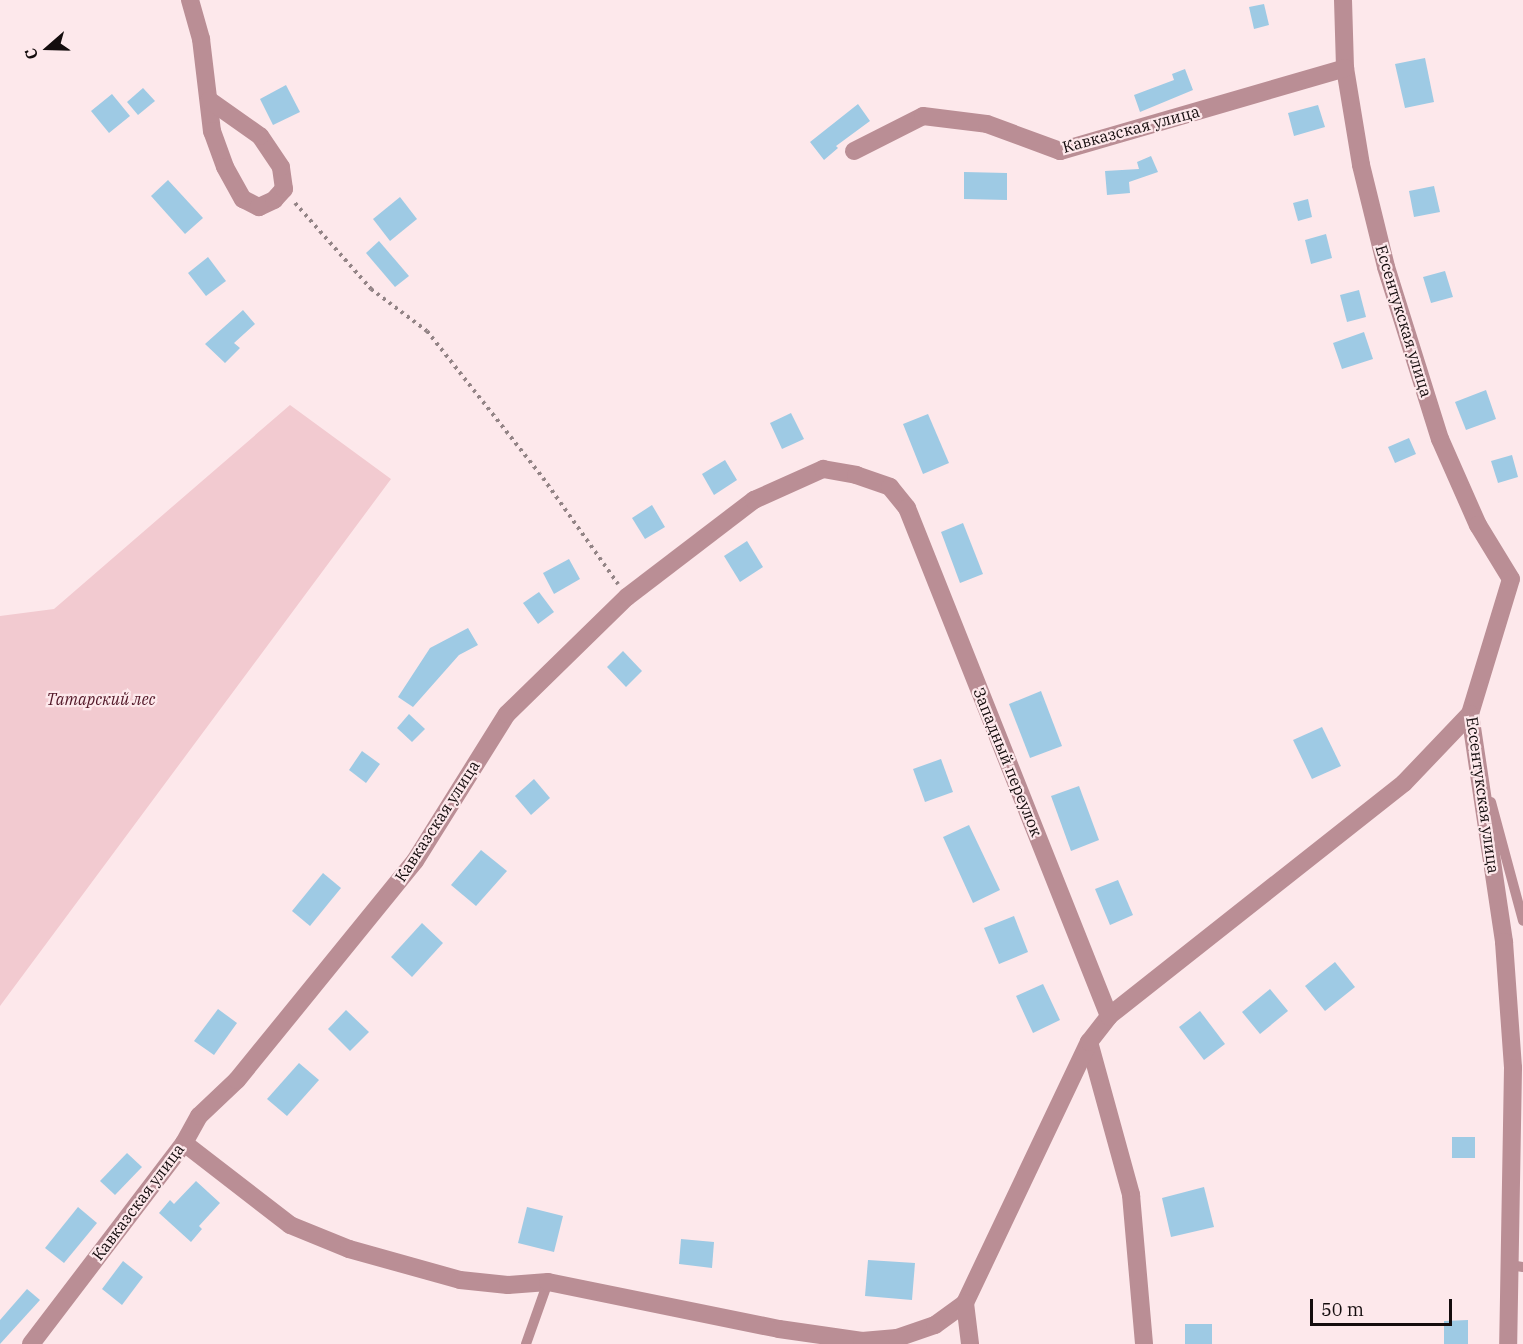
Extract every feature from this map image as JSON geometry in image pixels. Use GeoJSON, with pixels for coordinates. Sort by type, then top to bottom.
{"type":"FeatureCollection","features":[{"type":"Feature","properties":{"kind":"street"},"geometry":{"type":"LineString","coordinates":[[190,0],[201,39],[212,131],[225,167],[243,199],[259,207],[274,200],[284,189],[281,167],[260,136],[209,100]]}},
{"type":"Feature","properties":{"kind":"street","name":"Ессентукская улица"},"geometry":{"type":"LineString","coordinates":[[1343,0],[1345,68],[1361,165],[1386,267],[1440,439],[1478,525],[1517,579],[1470,714],[1504,942],[1513,1068],[1516,1266],[1508,1344]]}},
{"type":"Feature","properties":{"kind":"street","name":"Кавказская улица"},"geometry":{"type":"LineString","coordinates":[[854,151],[923,116],[987,124],[1060,151],[1345,68]]}},
{"type":"Feature","properties":{"kind":"street","name":"Кавказская улица"},"geometry":{"type":"LineString","coordinates":[[31,1344],[184,1143],[199,1116],[237,1080],[415,861],[507,714],[627,597],[754,500],[823,469],[856,475],[890,487],[908,508]]}},
{"type":"Feature","properties":{"kind":"street","name":"Западный переулок"},"geometry":{"type":"LineString","coordinates":[[908,508],[1109,1016]]}},
{"type":"Feature","properties":{"kind":"street"},"geometry":{"type":"LineString","coordinates":[[184,1143],[290,1225],[349,1249],[460,1280],[508,1285],[548,1282],[779,1329],[862,1341],[897,1338],[935,1325],[965,1303],[1089,1042],[1109,1016],[1404,783],[1470,714]]}},
{"type":"Feature","properties":{"kind":"street"},"geometry":{"type":"LineString","coordinates":[[1089,1042],[1131,1195],[1144,1344]]}},
{"type":"Feature","properties":{"kind":"street"},"geometry":{"type":"LineString","coordinates":[[965,1303],[970,1344]]}},
{"type":"Feature","properties":{"kind":"lane"},"geometry":{"type":"LineString","coordinates":[[1477,769],[1487,785],[1523,921]]}},
{"type":"Feature","properties":{"kind":"lane"},"geometry":{"type":"LineString","coordinates":[[525,1344],[548,1282]]}},
{"type":"Feature","properties":{"kind":"path"},"geometry":{"type":"LineString","coordinates":[[284,189],[316,231],[371,289],[427,331],[543,478],[627,597]]}},
{"type":"Feature","properties":{"kind":"green space","name":"Татарский лес"},"geometry":{"type":"Polygon","coordinates":[[[290,405],[391,479],[0,1006],[0,616],[54,609],[290,405]]]}},
{"type":"Feature","properties":{"kind":"building"},"geometry":{"type":"Polygon","coordinates":[[[1264,4],[1269,25],[1254,29],[1249,7],[1264,4]]]}},
{"type":"Feature","properties":{"kind":"building"},"geometry":{"type":"Polygon","coordinates":[[[1425,58],[1434,102],[1405,108],[1395,64],[1425,58]]]}},
{"type":"Feature","properties":{"kind":"building"},"geometry":{"type":"Polygon","coordinates":[[[1185,69],[1193,90],[1140,112],[1134,95],[1174,80],[1172,74],[1185,69]]]}},
{"type":"Feature","properties":{"kind":"building"},"geometry":{"type":"Polygon","coordinates":[[[286,85],[300,112],[273,125],[260,99],[286,85]]]}},
{"type":"Feature","properties":{"kind":"building"},"geometry":{"type":"Polygon","coordinates":[[[143,88],[155,101],[138,115],[127,102],[143,88]]]}},
{"type":"Feature","properties":{"kind":"building"},"geometry":{"type":"Polygon","coordinates":[[[112,94],[130,116],[109,133],[91,111],[112,94]]]}},
{"type":"Feature","properties":{"kind":"building"},"geometry":{"type":"Polygon","coordinates":[[[858,104],[870,121],[836,146],[838,148],[824,160],[810,142],[858,104]]]}},
{"type":"Feature","properties":{"kind":"building"},"geometry":{"type":"Polygon","coordinates":[[[1318,105],[1325,127],[1294,136],[1288,113],[1318,105]]]}},
{"type":"Feature","properties":{"kind":"building"},"geometry":{"type":"Polygon","coordinates":[[[1151,156],[1158,172],[1129,182],[1130,193],[1107,195],[1105,171],[1139,169],[1137,162],[1151,156]]]}},
{"type":"Feature","properties":{"kind":"building"},"geometry":{"type":"Polygon","coordinates":[[[964,172],[1007,173],[1007,200],[964,199],[964,172]]]}},
{"type":"Feature","properties":{"kind":"building"},"geometry":{"type":"Polygon","coordinates":[[[168,180],[203,218],[185,234],[151,196],[168,180]]]}},
{"type":"Feature","properties":{"kind":"building"},"geometry":{"type":"Polygon","coordinates":[[[1434,186],[1440,212],[1414,217],[1409,191],[1434,186]]]}},
{"type":"Feature","properties":{"kind":"building"},"geometry":{"type":"Polygon","coordinates":[[[400,197],[417,219],[390,241],[373,219],[400,197]]]}},
{"type":"Feature","properties":{"kind":"building"},"geometry":{"type":"Polygon","coordinates":[[[1308,199],[1312,217],[1298,221],[1293,203],[1308,199]]]}},
{"type":"Feature","properties":{"kind":"building"},"geometry":{"type":"Polygon","coordinates":[[[1326,234],[1332,258],[1311,264],[1305,240],[1326,234]]]}},
{"type":"Feature","properties":{"kind":"building"},"geometry":{"type":"Polygon","coordinates":[[[379,241],[409,276],[395,287],[366,253],[379,241]]]}},
{"type":"Feature","properties":{"kind":"building"},"geometry":{"type":"Polygon","coordinates":[[[208,257],[226,281],[206,296],[188,273],[208,257]]]}},
{"type":"Feature","properties":{"kind":"building"},"geometry":{"type":"Polygon","coordinates":[[[1445,271],[1453,297],[1431,303],[1423,277],[1445,271]]]}},
{"type":"Feature","properties":{"kind":"building"},"geometry":{"type":"Polygon","coordinates":[[[1359,290],[1366,317],[1347,322],[1340,295],[1359,290]]]}},
{"type":"Feature","properties":{"kind":"building"},"geometry":{"type":"Polygon","coordinates":[[[243,310],[255,324],[234,343],[240,348],[225,363],[205,344],[243,310]]]}},
{"type":"Feature","properties":{"kind":"building"},"geometry":{"type":"Polygon","coordinates":[[[1364,332],[1373,359],[1342,369],[1333,343],[1364,332]]]}},
{"type":"Feature","properties":{"kind":"building"},"geometry":{"type":"Polygon","coordinates":[[[1486,390],[1496,419],[1466,430],[1455,402],[1486,390]]]}},
{"type":"Feature","properties":{"kind":"building"},"geometry":{"type":"Polygon","coordinates":[[[791,413],[804,439],[782,449],[770,423],[791,413]]]}},
{"type":"Feature","properties":{"kind":"building"},"geometry":{"type":"Polygon","coordinates":[[[928,414],[949,463],[923,474],[903,424],[928,414]]]}},
{"type":"Feature","properties":{"kind":"building"},"geometry":{"type":"Polygon","coordinates":[[[1409,438],[1416,454],[1395,463],[1388,447],[1409,438]]]}},
{"type":"Feature","properties":{"kind":"building"},"geometry":{"type":"Polygon","coordinates":[[[1512,455],[1518,477],[1498,483],[1491,461],[1512,455]]]}},
{"type":"Feature","properties":{"kind":"building"},"geometry":{"type":"Polygon","coordinates":[[[725,460],[737,480],[714,495],[702,474],[725,460]]]}},
{"type":"Feature","properties":{"kind":"building"},"geometry":{"type":"Polygon","coordinates":[[[652,505],[665,527],[645,539],[632,518],[652,505]]]}},
{"type":"Feature","properties":{"kind":"building"},"geometry":{"type":"Polygon","coordinates":[[[963,523],[983,574],[960,583],[941,532],[963,523]]]}},
{"type":"Feature","properties":{"kind":"building"},"geometry":{"type":"Polygon","coordinates":[[[747,541],[763,567],[740,582],[724,556],[747,541]]]}},
{"type":"Feature","properties":{"kind":"building"},"geometry":{"type":"Polygon","coordinates":[[[569,559],[580,579],[554,594],[543,573],[569,559]]]}},
{"type":"Feature","properties":{"kind":"building"},"geometry":{"type":"Polygon","coordinates":[[[539,592],[554,612],[538,624],[523,603],[539,592]]]}},
{"type":"Feature","properties":{"kind":"building"},"geometry":{"type":"Polygon","coordinates":[[[468,628],[478,645],[459,655],[413,707],[398,697],[430,648],[468,628]]]}},
{"type":"Feature","properties":{"kind":"building"},"geometry":{"type":"Polygon","coordinates":[[[623,651],[642,671],[626,687],[607,667],[623,651]]]}},
{"type":"Feature","properties":{"kind":"building"},"geometry":{"type":"Polygon","coordinates":[[[1041,691],[1062,746],[1030,758],[1009,704],[1041,691]]]}},
{"type":"Feature","properties":{"kind":"building"},"geometry":{"type":"Polygon","coordinates":[[[409,714],[425,729],[412,742],[397,728],[409,714]]]}},
{"type":"Feature","properties":{"kind":"building"},"geometry":{"type":"Polygon","coordinates":[[[1322,727],[1341,766],[1312,779],[1293,740],[1322,727]]]}},
{"type":"Feature","properties":{"kind":"building"},"geometry":{"type":"Polygon","coordinates":[[[362,751],[380,764],[366,783],[349,770],[362,751]]]}},
{"type":"Feature","properties":{"kind":"building"},"geometry":{"type":"Polygon","coordinates":[[[941,759],[953,792],[925,802],[913,769],[941,759]]]}},
{"type":"Feature","properties":{"kind":"building"},"geometry":{"type":"Polygon","coordinates":[[[534,779],[550,798],[531,815],[515,796],[534,779]]]}},
{"type":"Feature","properties":{"kind":"building"},"geometry":{"type":"Polygon","coordinates":[[[1079,786],[1099,840],[1071,851],[1051,796],[1079,786]]]}},
{"type":"Feature","properties":{"kind":"building"},"geometry":{"type":"Polygon","coordinates":[[[969,825],[1000,890],[973,903],[943,837],[969,825]]]}},
{"type":"Feature","properties":{"kind":"building"},"geometry":{"type":"Polygon","coordinates":[[[481,850],[507,871],[476,906],[451,885],[481,850]]]}},
{"type":"Feature","properties":{"kind":"building"},"geometry":{"type":"Polygon","coordinates":[[[323,873],[341,888],[310,926],[292,911],[323,873]]]}},
{"type":"Feature","properties":{"kind":"building"},"geometry":{"type":"Polygon","coordinates":[[[1118,880],[1133,915],[1110,925],[1095,889],[1118,880]]]}},
{"type":"Feature","properties":{"kind":"building"},"geometry":{"type":"Polygon","coordinates":[[[1014,916],[1028,952],[999,964],[984,928],[1014,916]]]}},
{"type":"Feature","properties":{"kind":"building"},"geometry":{"type":"Polygon","coordinates":[[[422,923],[443,943],[412,977],[391,957],[422,923]]]}},
{"type":"Feature","properties":{"kind":"building"},"geometry":{"type":"Polygon","coordinates":[[[1335,962],[1355,987],[1325,1011],[1305,986],[1335,962]]]}},
{"type":"Feature","properties":{"kind":"building"},"geometry":{"type":"Polygon","coordinates":[[[1043,984],[1060,1020],[1033,1033],[1016,996],[1043,984]]]}},
{"type":"Feature","properties":{"kind":"building"},"geometry":{"type":"Polygon","coordinates":[[[1270,989],[1288,1011],[1260,1034],[1242,1012],[1270,989]]]}},
{"type":"Feature","properties":{"kind":"building"},"geometry":{"type":"Polygon","coordinates":[[[218,1009],[237,1023],[214,1055],[194,1041],[218,1009]]]}},
{"type":"Feature","properties":{"kind":"building"},"geometry":{"type":"Polygon","coordinates":[[[346,1010],[369,1032],[350,1051],[328,1029],[346,1010]]]}},
{"type":"Feature","properties":{"kind":"building"},"geometry":{"type":"Polygon","coordinates":[[[1200,1011],[1225,1044],[1204,1060],[1179,1027],[1200,1011]]]}},
{"type":"Feature","properties":{"kind":"building"},"geometry":{"type":"Polygon","coordinates":[[[299,1063],[319,1080],[287,1116],[267,1099],[299,1063]]]}},
{"type":"Feature","properties":{"kind":"building"},"geometry":{"type":"Polygon","coordinates":[[[1452,1137],[1475,1137],[1475,1158],[1452,1158],[1452,1137]]]}},
{"type":"Feature","properties":{"kind":"building"},"geometry":{"type":"Polygon","coordinates":[[[127,1153],[142,1167],[115,1195],[100,1181],[127,1153]]]}},
{"type":"Feature","properties":{"kind":"building"},"geometry":{"type":"Polygon","coordinates":[[[196,1181],[220,1203],[199,1226],[202,1229],[191,1242],[159,1213],[170,1200],[174,1204],[196,1181]]]}},
{"type":"Feature","properties":{"kind":"building"},"geometry":{"type":"Polygon","coordinates":[[[1204,1187],[1214,1227],[1171,1237],[1162,1198],[1204,1187]]]}},
{"type":"Feature","properties":{"kind":"building"},"geometry":{"type":"Polygon","coordinates":[[[78,1207],[97,1223],[64,1263],[45,1248],[78,1207]]]}},
{"type":"Feature","properties":{"kind":"building"},"geometry":{"type":"Polygon","coordinates":[[[527,1207],[563,1216],[554,1252],[518,1243],[527,1207]]]}},
{"type":"Feature","properties":{"kind":"building"},"geometry":{"type":"Polygon","coordinates":[[[681,1239],[714,1242],[712,1268],[679,1264],[681,1239]]]}},
{"type":"Feature","properties":{"kind":"building"},"geometry":{"type":"Polygon","coordinates":[[[868,1260],[915,1263],[912,1300],[865,1296],[868,1260]]]}},
{"type":"Feature","properties":{"kind":"building"},"geometry":{"type":"Polygon","coordinates":[[[123,1261],[143,1277],[122,1305],[102,1289],[123,1261]]]}},
{"type":"Feature","properties":{"kind":"building"},"geometry":{"type":"Polygon","coordinates":[[[27,1289],[40,1300],[0,1344],[0,1320],[27,1289]]]}},
{"type":"Feature","properties":{"kind":"building"},"geometry":{"type":"Polygon","coordinates":[[[1468,1320],[1468,1344],[1444,1344],[1444,1321],[1468,1320]]]}},
{"type":"Feature","properties":{"kind":"building"},"geometry":{"type":"Polygon","coordinates":[[[1185,1324],[1212,1324],[1212,1344],[1185,1344],[1185,1324]]]}}]}
